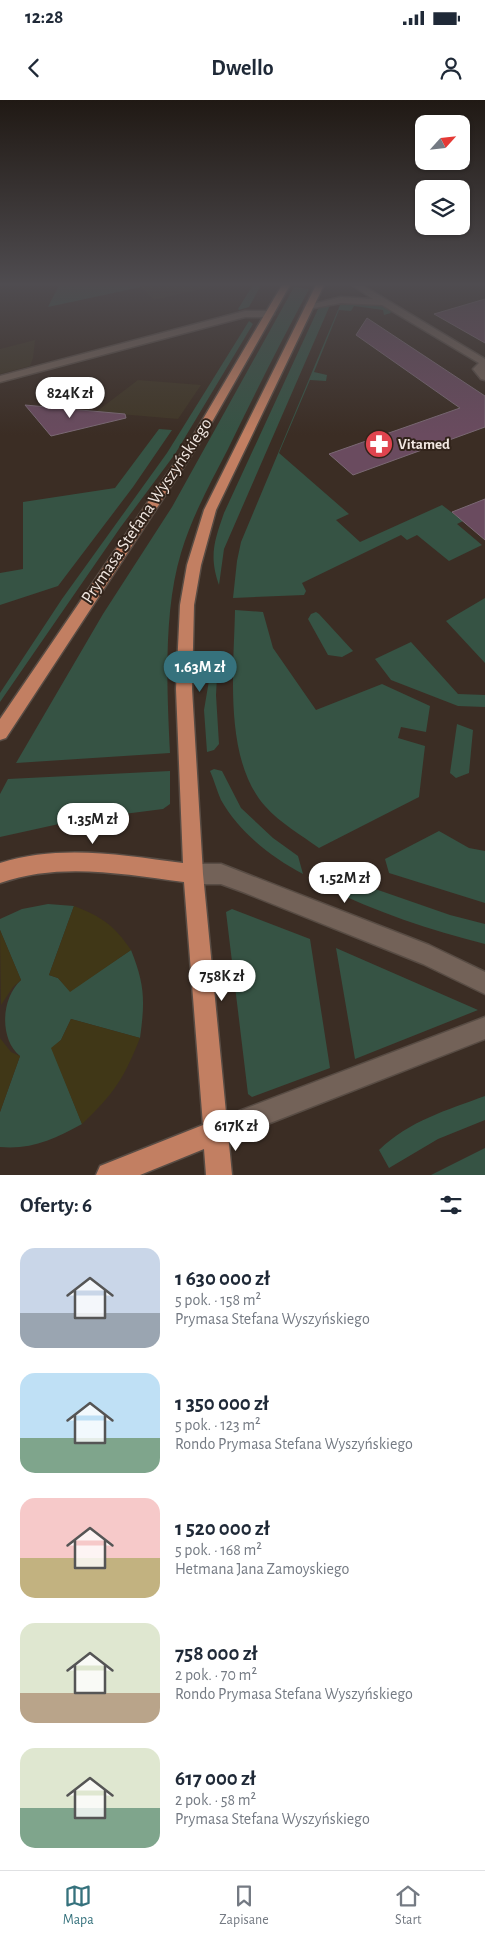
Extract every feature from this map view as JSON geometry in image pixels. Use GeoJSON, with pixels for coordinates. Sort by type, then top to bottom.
{"type":"FeatureCollection","features":[{"type":"Feature","properties":{"kind":"main road","name":"Prymasa Stefana Wyszyńskiego"},"geometry":{"type":"LineString","coordinates":[[0,733],[198,436],[258,335]]}},
{"type":"Feature","properties":{"kind":"main road"},"geometry":{"type":"LineString","coordinates":[[219,1175],[193,874],[184,672],[187,604],[194,565],[210,510],[295,335]]}},
{"type":"Feature","properties":{"kind":"main road"},"geometry":{"type":"LineString","coordinates":[[0,873],[14,867],[40,861],[67,860],[193,874]]}},
{"type":"Feature","properties":{"kind":"main road"},"geometry":{"type":"LineString","coordinates":[[109,1175],[214,1133]]}},
{"type":"Feature","properties":{"kind":"street"},"geometry":{"type":"LineString","coordinates":[[0,379],[165,335]]}},
{"type":"Feature","properties":{"kind":"street"},"geometry":{"type":"LineString","coordinates":[[439,335],[485,363],[478,369],[485,377]]}},
{"type":"Feature","properties":{"kind":"street"},"geometry":{"type":"LineString","coordinates":[[193,874],[221,874],[251,884],[429,956],[485,983]]}},
{"type":"Feature","properties":{"kind":"street"},"geometry":{"type":"LineString","coordinates":[[214,1133],[485,1028]]}},
{"type":"Feature","properties":{"kind":"shaded area"},"geometry":{"type":"Polygon","coordinates":[[[35,340],[30,366],[0,374],[0,349],[35,340]]]}},
{"type":"Feature","properties":{"kind":"shaded area"},"geometry":{"type":"Polygon","coordinates":[[[138,380],[201,385],[178,419],[96,412],[138,380]]]}},
{"type":"Feature","properties":{"kind":"green space"},"geometry":{"type":"Polygon","coordinates":[[[240,335],[246,335],[175,454],[120,528],[0,702],[0,693],[62,599],[167,453],[240,335]]]}},
{"type":"Feature","properties":{"kind":"green space"},"geometry":{"type":"Polygon","coordinates":[[[267,335],[285,335],[202,500],[181,553],[171,600],[169,626],[167,678],[170,753],[16,763],[103,614],[172,507],[267,335]]]}},
{"type":"Feature","properties":{"kind":"green space"},"geometry":{"type":"Polygon","coordinates":[[[306,335],[317,335],[224,549],[219,585],[214,566],[214,549],[224,513],[306,335]]]}},
{"type":"Feature","properties":{"kind":"green space"},"geometry":{"type":"Polygon","coordinates":[[[329,335],[314,372],[327,375],[326,381],[310,380],[279,453],[349,514],[336,520],[360,542],[442,505],[463,521],[457,524],[482,545],[449,561],[417,535],[407,540],[401,535],[302,583],[306,591],[304,595],[233,598],[241,542],[329,335]]]}},
{"type":"Feature","properties":{"kind":"green space"},"geometry":{"type":"Polygon","coordinates":[[[159,429],[172,430],[133,487],[58,586],[0,605],[0,573],[23,569],[23,502],[115,488],[159,429]]]}},
{"type":"Feature","properties":{"kind":"green space"},"geometry":{"type":"Polygon","coordinates":[[[485,598],[485,663],[446,621],[485,598]]]}},
{"type":"Feature","properties":{"kind":"green space"},"geometry":{"type":"Polygon","coordinates":[[[235,610],[263,612],[273,648],[316,710],[382,684],[430,706],[426,732],[401,727],[398,738],[425,746],[419,797],[319,848],[284,823],[265,806],[252,786],[242,764],[237,739],[233,685],[235,610]]]}},
{"type":"Feature","properties":{"kind":"green space"},"geometry":{"type":"Polygon","coordinates":[[[316,612],[353,651],[342,657],[328,655],[308,619],[311,614],[316,612]]]}},
{"type":"Feature","properties":{"kind":"green space"},"geometry":{"type":"Polygon","coordinates":[[[411,642],[458,694],[485,695],[485,707],[458,706],[391,680],[375,659],[411,642]]]}},
{"type":"Feature","properties":{"kind":"green space"},"geometry":{"type":"Polygon","coordinates":[[[213,657],[218,657],[216,695],[219,744],[214,750],[207,752],[204,710],[213,657]]]}},
{"type":"Feature","properties":{"kind":"green space"},"geometry":{"type":"Polygon","coordinates":[[[457,724],[473,730],[469,773],[456,778],[450,773],[457,724]]]}},
{"type":"Feature","properties":{"kind":"green space"},"geometry":{"type":"Polygon","coordinates":[[[214,769],[222,771],[241,808],[273,838],[298,856],[303,874],[268,852],[237,823],[221,800],[210,771],[214,769]]]}},
{"type":"Feature","properties":{"kind":"green space"},"geometry":{"type":"Polygon","coordinates":[[[170,771],[170,804],[163,809],[77,820],[0,837],[0,794],[8,779],[170,771]]]}},
{"type":"Feature","properties":{"kind":"green space"},"geometry":{"type":"Polygon","coordinates":[[[439,831],[469,848],[485,851],[485,903],[389,873],[385,859],[439,831]]]}},
{"type":"Feature","properties":{"kind":"green space"},"geometry":{"type":"Polygon","coordinates":[[[335,875],[450,915],[485,924],[485,944],[404,920],[325,887],[327,881],[335,875]]]}},
{"type":"Feature","properties":{"kind":"green space"},"geometry":{"type":"Polygon","coordinates":[[[48,904],[74,906],[49,975],[58,978],[70,991],[131,950],[139,973],[143,993],[140,1038],[71,1019],[61,1040],[52,1048],[82,1124],[32,1145],[0,1147],[0,1112],[20,1056],[13,1049],[6,1030],[6,1009],[14,988],[21,980],[0,930],[0,919],[22,909],[48,904]]]}},
{"type":"Feature","properties":{"kind":"green space"},"geometry":{"type":"Polygon","coordinates":[[[232,909],[310,939],[330,1068],[252,1097],[248,1094],[226,912],[232,909]]]}},
{"type":"Feature","properties":{"kind":"green space"},"geometry":{"type":"Polygon","coordinates":[[[336,948],[478,1010],[355,1059],[336,948]]]}},
{"type":"Feature","properties":{"kind":"green space"},"geometry":{"type":"Polygon","coordinates":[[[485,1096],[485,1120],[438,1139],[389,1168],[379,1150],[403,1131],[429,1117],[485,1096]]]}},
{"type":"Feature","properties":{"kind":"green space"},"geometry":{"type":"Polygon","coordinates":[[[485,1148],[485,1175],[431,1175],[485,1148]]]}},
{"type":"Feature","properties":{"kind":"sand"},"geometry":{"type":"Polygon","coordinates":[[[74,906],[107,923],[119,934],[131,950],[70,992],[58,978],[49,975],[74,906]]]}},
{"type":"Feature","properties":{"kind":"sand"},"geometry":{"type":"Polygon","coordinates":[[[0,930],[21,980],[13,987],[1,1005],[0,930]]]}},
{"type":"Feature","properties":{"kind":"sand"},"geometry":{"type":"Polygon","coordinates":[[[71,1019],[140,1038],[129,1064],[117,1085],[102,1104],[82,1124],[51,1048],[61,1040],[71,1019]]]}},
{"type":"Feature","properties":{"kind":"sand"},"geometry":{"type":"Polygon","coordinates":[[[0,1038],[11,1052],[20,1056],[0,1112],[0,1038]]]}},
{"type":"Feature","properties":{"kind":"building"},"geometry":{"type":"Polygon","coordinates":[[[356,335],[393,335],[485,396],[485,427],[353,475],[329,454],[460,408],[356,335]]]}},
{"type":"Feature","properties":{"kind":"building"},"geometry":{"type":"Polygon","coordinates":[[[471,335],[485,335],[485,343],[471,335]]]}},
{"type":"Feature","properties":{"kind":"building"},"geometry":{"type":"Polygon","coordinates":[[[25,405],[125,414],[126,418],[51,436],[25,405]]]}},
{"type":"Feature","properties":{"kind":"building"},"geometry":{"type":"Polygon","coordinates":[[[485,499],[485,540],[452,512],[485,499]]]}},
{"type":"Feature","properties":{"kind":"place","name":"Vitamed"},"geometry":{"type":"Point","coordinates":[379,444]}}]}
